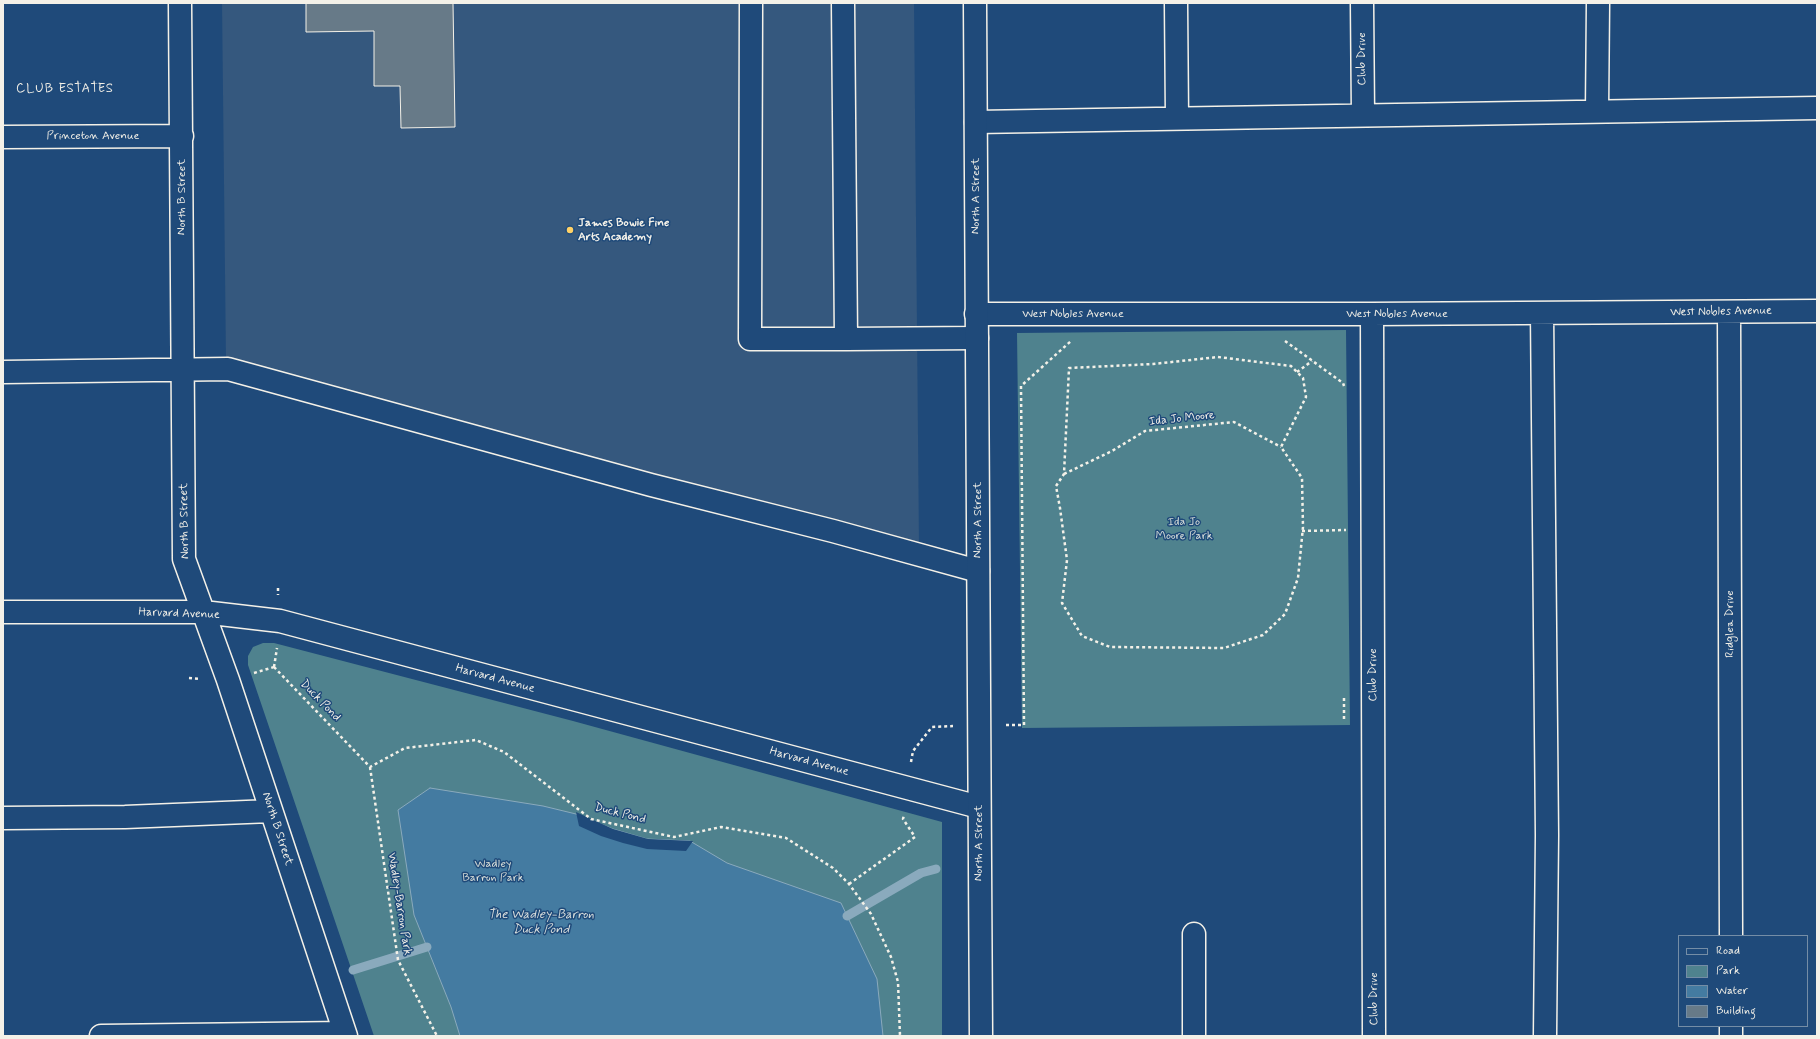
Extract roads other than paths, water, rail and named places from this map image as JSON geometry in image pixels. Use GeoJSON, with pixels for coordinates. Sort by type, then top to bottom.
{"type":"FeatureCollection","features":[{"type":"Feature","properties":{"kind":"street","name":"North B Street"},"geometry":{"type":"LineString","coordinates":[[180,3],[184,560],[228,680],[345,1035]]}},
{"type":"Feature","properties":{"kind":"street"},"geometry":{"type":"LineString","coordinates":[[751,3],[750,339],[977,338]]}},
{"type":"Feature","properties":{"kind":"street"},"geometry":{"type":"LineString","coordinates":[[843,3],[846,339]]}},
{"type":"Feature","properties":{"kind":"street","name":"North A Street"},"geometry":{"type":"LineString","coordinates":[[975,3],[980,1036]]}},
{"type":"Feature","properties":{"kind":"street"},"geometry":{"type":"LineString","coordinates":[[1176,3],[1177,118]]}},
{"type":"Feature","properties":{"kind":"street","name":"Club Drive"},"geometry":{"type":"LineString","coordinates":[[1362,3],[1363,115]]}},
{"type":"Feature","properties":{"kind":"street"},"geometry":{"type":"LineString","coordinates":[[1597,111],[1598,3]]}},
{"type":"Feature","properties":{"kind":"street"},"geometry":{"type":"LineString","coordinates":[[976,122],[1817,108]]}},
{"type":"Feature","properties":{"kind":"street","name":"Princeton Avenue"},"geometry":{"type":"LineString","coordinates":[[3,137],[182,136]]}},
{"type":"Feature","properties":{"kind":"street","name":"West Nobles Avenue"},"geometry":{"type":"LineString","coordinates":[[976,314],[1729,313],[1817,311]]}},
{"type":"Feature","properties":{"kind":"street"},"geometry":{"type":"LineString","coordinates":[[1542,313],[1547,835],[1545,1036]]}},
{"type":"Feature","properties":{"kind":"street","name":"Ridglea Drive"},"geometry":{"type":"LineString","coordinates":[[1729,313],[1731,935]]}},
{"type":"Feature","properties":{"kind":"street","name":"Club Drive"},"geometry":{"type":"LineString","coordinates":[[1372,314],[1374,1036]]}},
{"type":"Feature","properties":{"kind":"street"},"geometry":{"type":"LineString","coordinates":[[3,372],[228,369],[651,485],[833,531],[978,571]]}},
{"type":"Feature","properties":{"kind":"street","name":"Harvard Avenue"},"geometry":{"type":"LineString","coordinates":[[3,612],[203,612],[280,621],[979,807]]}},
{"type":"Feature","properties":{"kind":"street"},"geometry":{"type":"LineString","coordinates":[[3,818],[125,817],[271,811]]}},
{"type":"Feature","properties":{"kind":"street"},"geometry":{"type":"LineString","coordinates":[[1194,934],[1194,1036]]}},
{"type":"Feature","properties":{"kind":"street"},"geometry":{"type":"LineString","coordinates":[[101,1036],[345,1035]]}},
{"type":"Feature","properties":{"kind":"water","name":"The Wadley-Barron Duck Pond"},"geometry":{"type":"Polygon","coordinates":[[[430,788],[543,806],[576,814],[613,829],[647,839],[690,841],[727,863],[841,903],[877,979],[883,1036],[460,1036],[451,1007],[414,915],[398,810],[430,788]]]}},
{"type":"Feature","properties":{"kind":"waterway"},"geometry":{"type":"LineString","coordinates":[[847,916],[921,873],[936,869]]}},
{"type":"Feature","properties":{"kind":"waterway"},"geometry":{"type":"LineString","coordinates":[[353,970],[427,947]]}},
{"type":"Feature","properties":{"kind":"place","name":"James Bowie Fine Arts Academy"},"geometry":{"type":"Point","coordinates":[570,230]}},
{"type":"Feature","properties":{"kind":"district","name":"CLUB ESTATES"},"geometry":{"type":"Point","coordinates":[65,89]}},
{"type":"Feature","properties":{"kind":"park label","name":"Ida Jo Moore Park"},"geometry":{"type":"Point","coordinates":[1184,529]}},
{"type":"Feature","properties":{"kind":"park label","name":"Wadley Barron Park"},"geometry":{"type":"Point","coordinates":[493,871]}}]}
